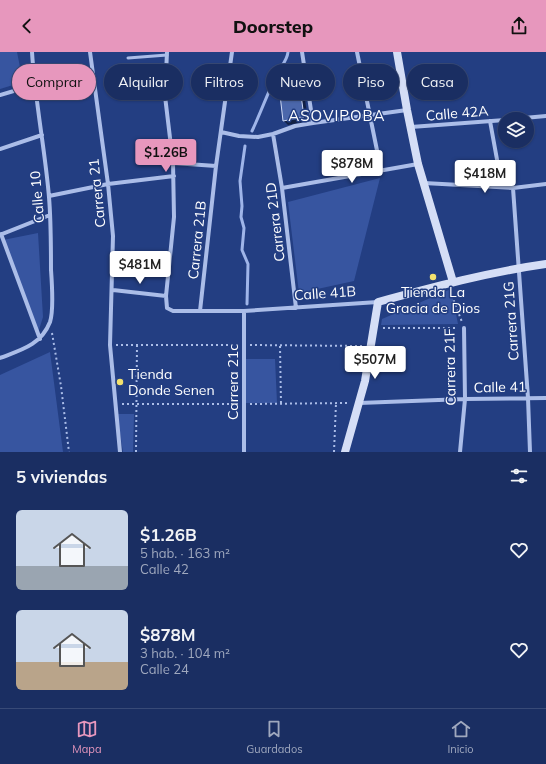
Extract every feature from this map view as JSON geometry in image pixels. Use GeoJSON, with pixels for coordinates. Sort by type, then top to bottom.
{"type":"FeatureCollection","features":[{"type":"Feature","properties":{"kind":"street","name":"Calle 10"},"geometry":{"type":"LineString","coordinates":[[32,52],[33,64]]}},
{"type":"Feature","properties":{"kind":"street","name":"Carrera 21"},"geometry":{"type":"LineString","coordinates":[[90,52],[108,184],[113,236],[113,290],[110,345],[120,452]]}},
{"type":"Feature","properties":{"kind":"street","name":"Carrera 21B"},"geometry":{"type":"LineString","coordinates":[[200,311],[216,166],[232,52]]}},
{"type":"Feature","properties":{"kind":"street"},"geometry":{"type":"LineString","coordinates":[[302,52],[313,123]]}},
{"type":"Feature","properties":{"kind":"street"},"geometry":{"type":"LineString","coordinates":[[357,52],[381,170]]}},
{"type":"Feature","properties":{"kind":"street"},"geometry":{"type":"LineString","coordinates":[[397,52],[418,164],[450,283]]}},
{"type":"Feature","properties":{"kind":"street"},"geometry":{"type":"LineString","coordinates":[[113,290],[166,296],[174,217],[174,176],[165,96],[167,53]]}},
{"type":"Feature","properties":{"kind":"street"},"geometry":{"type":"LineString","coordinates":[[0,95],[12,91]]}},
{"type":"Feature","properties":{"kind":"street","name":"Calle 10"},"geometry":{"type":"LineString","coordinates":[[36,100],[49,196],[52,302],[50,322],[40,339]]}},
{"type":"Feature","properties":{"kind":"street","name":"Calle 42A"},"geometry":{"type":"LineString","coordinates":[[221,132],[239,136],[258,137],[273,134],[295,126],[407,110]]}},
{"type":"Feature","properties":{"kind":"street"},"geometry":{"type":"LineString","coordinates":[[534,117],[546,116]]}},
{"type":"Feature","properties":{"kind":"street","name":"Calle 42A"},"geometry":{"type":"LineString","coordinates":[[411,128],[498,120]]}},
{"type":"Feature","properties":{"kind":"street"},"geometry":{"type":"LineString","coordinates":[[490,121],[502,187]]}},
{"type":"Feature","properties":{"kind":"street","name":"Carrera 21D"},"geometry":{"type":"LineString","coordinates":[[273,134],[282,188],[296,308]]}},
{"type":"Feature","properties":{"kind":"street"},"geometry":{"type":"LineString","coordinates":[[0,149],[42,135]]}},
{"type":"Feature","properties":{"kind":"street"},"geometry":{"type":"LineString","coordinates":[[173,163],[216,166]]}},
{"type":"Feature","properties":{"kind":"street"},"geometry":{"type":"LineString","coordinates":[[282,188],[418,164]]}},
{"type":"Feature","properties":{"kind":"street"},"geometry":{"type":"LineString","coordinates":[[49,196],[108,184],[174,176]]}},
{"type":"Feature","properties":{"kind":"street"},"geometry":{"type":"LineString","coordinates":[[424,183],[513,188],[546,184]]}},
{"type":"Feature","properties":{"kind":"street","name":"Carrera 21G"},"geometry":{"type":"LineString","coordinates":[[513,188],[528,398],[530,452]]}},
{"type":"Feature","properties":{"kind":"street"},"geometry":{"type":"LineString","coordinates":[[0,358],[24,349],[40,339],[1,234],[50,215]]}},
{"type":"Feature","properties":{"kind":"street","name":"Calle 41B"},"geometry":{"type":"LineString","coordinates":[[166,296],[167,308],[173,311],[244,311],[378,302],[450,283],[518,268],[546,264]]}},
{"type":"Feature","properties":{"kind":"street"},"geometry":{"type":"LineString","coordinates":[[344,452],[365,381],[378,302]]}},
{"type":"Feature","properties":{"kind":"street","name":"Carrera 21c"},"geometry":{"type":"LineString","coordinates":[[244,311],[244,452]]}},
{"type":"Feature","properties":{"kind":"street","name":"Carrera 21F"},"geometry":{"type":"LineString","coordinates":[[460,452],[465,399],[464,328]]}},
{"type":"Feature","properties":{"kind":"street","name":"Calle 41"},"geometry":{"type":"LineString","coordinates":[[359,403],[546,398]]}},
{"type":"Feature","properties":{"kind":"lane"},"geometry":{"type":"LineString","coordinates":[[128,58],[167,53]]}},
{"type":"Feature","properties":{"kind":"path","name":"Carrera 21F"},"geometry":{"type":"LineString","coordinates":[[450,283],[464,328]]}},
{"type":"Feature","properties":{"kind":"path"},"geometry":{"type":"LineString","coordinates":[[50,322],[61,386],[69,452]]}},
{"type":"Feature","properties":{"kind":"path"},"geometry":{"type":"LineString","coordinates":[[373,328],[464,328]]}},
{"type":"Feature","properties":{"kind":"path"},"geometry":{"type":"LineString","coordinates":[[136,452],[137,344]]}},
{"type":"Feature","properties":{"kind":"path"},"geometry":{"type":"LineString","coordinates":[[280,346],[282,404]]}},
{"type":"Feature","properties":{"kind":"path"},"geometry":{"type":"LineString","coordinates":[[334,452],[336,403]]}},
{"type":"Feature","properties":{"kind":"shaded area"},"geometry":{"type":"Polygon","coordinates":[[[0,52],[17,52],[19,64],[12,64],[12,85],[0,89],[0,52]]]}},
{"type":"Feature","properties":{"kind":"shaded area"},"geometry":{"type":"Polygon","coordinates":[[[380,178],[354,281],[299,293],[288,202],[380,178]]]}},
{"type":"Feature","properties":{"kind":"shaded area"},"geometry":{"type":"Polygon","coordinates":[[[38,233],[43,317],[38,333],[3,240],[38,233]]]}},
{"type":"Feature","properties":{"kind":"shaded area"},"geometry":{"type":"Polygon","coordinates":[[[451,289],[458,324],[381,325],[382,319],[451,289]]]}},
{"type":"Feature","properties":{"kind":"shaded area"},"geometry":{"type":"Polygon","coordinates":[[[50,352],[63,452],[0,452],[0,375],[50,352]]]}},
{"type":"Feature","properties":{"kind":"shaded area"},"geometry":{"type":"Polygon","coordinates":[[[246,359],[275,359],[277,403],[246,403],[246,359]]]}},
{"type":"Feature","properties":{"kind":"shaded area"},"geometry":{"type":"Polygon","coordinates":[[[117,414],[134,414],[133,452],[123,452],[117,414]]]}},
{"type":"Feature","properties":{"kind":"building"},"geometry":{"type":"Polygon","coordinates":[[[281,100],[302,100],[304,117],[283,121],[281,100]]]}},
{"type":"Feature","properties":{"kind":"waterway"},"geometry":{"type":"LineString","coordinates":[[252,131],[288,52]]}},
{"type":"Feature","properties":{"kind":"waterway"},"geometry":{"type":"LineString","coordinates":[[245,146],[240,181],[242,206],[241,217],[244,228],[242,250],[248,264],[247,304]]}},
{"type":"Feature","properties":{"kind":"place","name":"Tienda La Gracia de Dios"},"geometry":{"type":"Point","coordinates":[433,277]}},
{"type":"Feature","properties":{"kind":"place","name":"Tienda Donde Senen"},"geometry":{"type":"Point","coordinates":[120,382]}},
{"type":"Feature","properties":{"kind":"district","name":"ASOVIPOBA"},"geometry":{"type":"Point","coordinates":[337,115]}}]}
